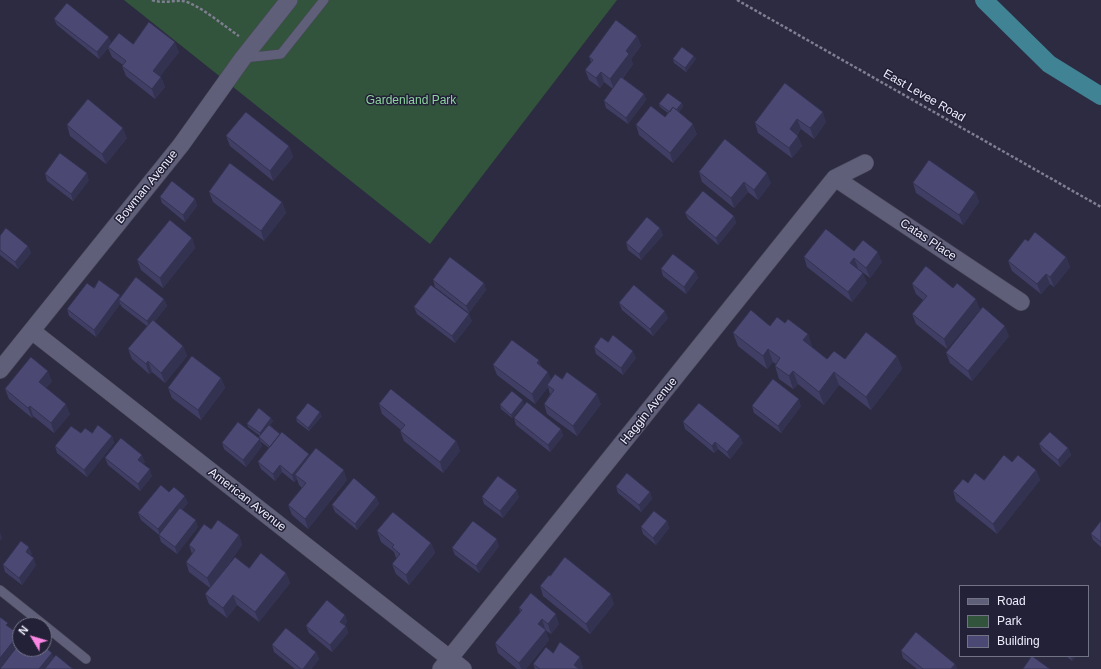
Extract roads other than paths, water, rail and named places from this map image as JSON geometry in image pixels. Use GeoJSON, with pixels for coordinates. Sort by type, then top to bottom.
{"type":"FeatureCollection","features":[{"type":"Feature","properties":{"kind":"street","name":"Bowman Avenue"},"geometry":{"type":"LineString","coordinates":[[0,370],[181,145],[248,52],[289,0]]}},
{"type":"Feature","properties":{"kind":"street","name":"Haggin Avenue"},"geometry":{"type":"LineString","coordinates":[[445,664],[835,178],[865,163]]}},
{"type":"Feature","properties":{"kind":"street","name":"Catas Place"},"geometry":{"type":"LineString","coordinates":[[835,178],[1021,302]]}},
{"type":"Feature","properties":{"kind":"street","name":"American Avenue"},"geometry":{"type":"LineString","coordinates":[[32,331],[445,664],[463,669]]}},
{"type":"Feature","properties":{"kind":"lane"},"geometry":{"type":"LineString","coordinates":[[248,52],[281,54],[324,0]]}},
{"type":"Feature","properties":{"kind":"lane"},"geometry":{"type":"LineString","coordinates":[[0,590],[34,617]]}},
{"type":"Feature","properties":{"kind":"lane"},"geometry":{"type":"LineString","coordinates":[[52,631],[86,659]]}},
{"type":"Feature","properties":{"kind":"waterway"},"geometry":{"type":"LineString","coordinates":[[984,0],[1049,64],[1101,96]]}},
{"type":"Feature","properties":{"kind":"park label","name":"Gardenland Park"},"geometry":{"type":"Point","coordinates":[411,101]}}]}
